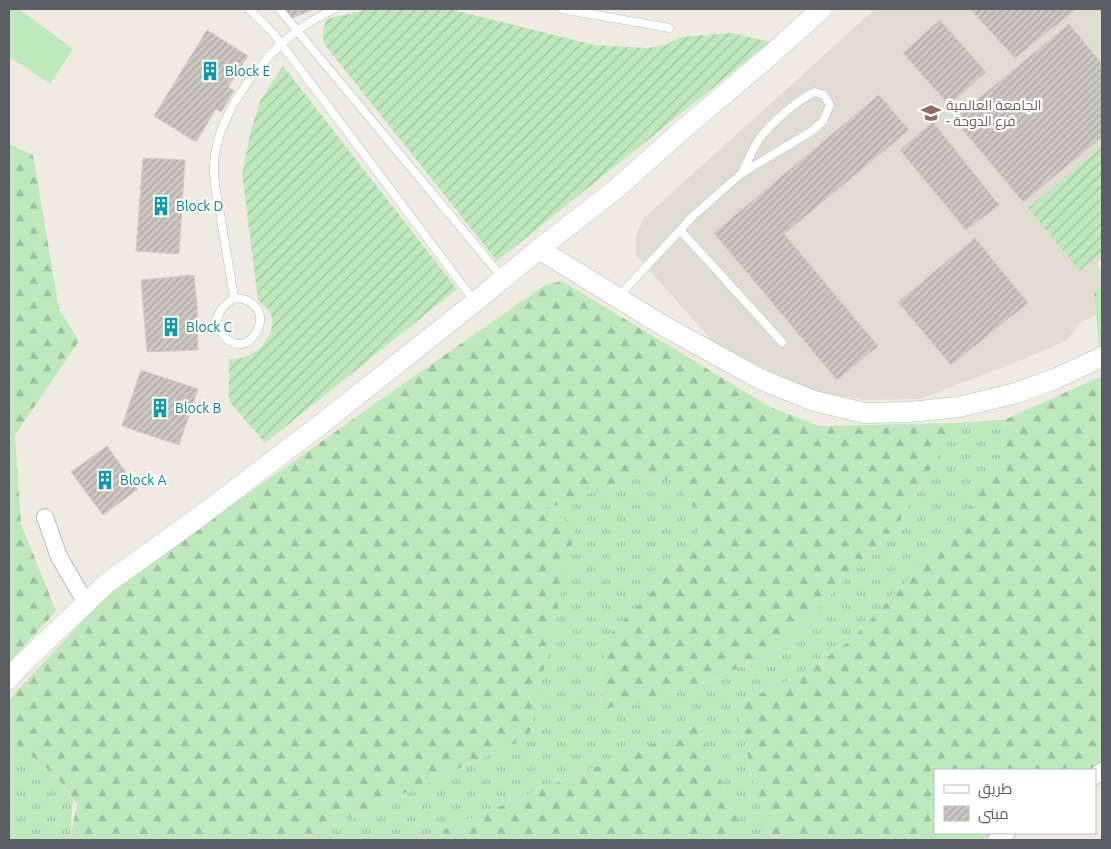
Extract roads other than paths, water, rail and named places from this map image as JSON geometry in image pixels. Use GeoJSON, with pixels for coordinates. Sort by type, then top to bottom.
{"type":"FeatureCollection","features":[{"type":"Feature","properties":{"kind":"street"},"geometry":{"type":"LineString","coordinates":[[9,679],[20,666],[107,583],[261,471],[616,189],[822,9]]}},
{"type":"Feature","properties":{"kind":"street"},"geometry":{"type":"LineString","coordinates":[[539,249],[662,325],[762,380],[814,401],[865,413],[909,412],[959,407],[1016,393],[1056,378],[1102,357]]}},
{"type":"Feature","properties":{"kind":"street"},"geometry":{"type":"LineString","coordinates":[[45,517],[59,557],[86,603]]}},
{"type":"Feature","properties":{"kind":"lane"},"geometry":{"type":"LineString","coordinates":[[249,9],[273,33],[475,302]]}},
{"type":"Feature","properties":{"kind":"lane"},"geometry":{"type":"LineString","coordinates":[[278,9],[503,279]]}},
{"type":"Feature","properties":{"kind":"lane"},"geometry":{"type":"LineString","coordinates":[[234,298],[214,169],[218,140],[230,110],[246,84],[281,44],[297,30],[334,9]]}},
{"type":"Feature","properties":{"kind":"lane"},"geometry":{"type":"LineString","coordinates":[[562,9],[669,28]]}},
{"type":"Feature","properties":{"kind":"lane"},"geometry":{"type":"LineString","coordinates":[[618,297],[693,216],[742,173],[812,131],[823,121],[830,105],[824,95],[815,92],[805,96],[767,129],[756,143],[742,173]]}},
{"type":"Feature","properties":{"kind":"lane"},"geometry":{"type":"LineString","coordinates":[[680,230],[782,342]]}},
{"type":"Feature","properties":{"kind":"lane"},"geometry":{"type":"LineString","coordinates":[[234,298],[249,300],[255,306],[261,322],[259,331],[254,338],[244,343],[233,343],[226,339],[220,332],[217,320],[223,305],[234,298]]}},
{"type":"Feature","properties":{"kind":"place","name":"Block E"},"geometry":{"type":"Point","coordinates":[210,71]}},
{"type":"Feature","properties":{"kind":"place","name":"الجامعة العالمية - فرع الدوحة"},"geometry":{"type":"Point","coordinates":[931,113]}},
{"type":"Feature","properties":{"kind":"place","name":"Block D"},"geometry":{"type":"Point","coordinates":[161,206]}},
{"type":"Feature","properties":{"kind":"place","name":"Block C"},"geometry":{"type":"Point","coordinates":[171,327]}},
{"type":"Feature","properties":{"kind":"place","name":"Block B"},"geometry":{"type":"Point","coordinates":[160,408]}},
{"type":"Feature","properties":{"kind":"place","name":"Block A"},"geometry":{"type":"Point","coordinates":[105,480]}}]}
